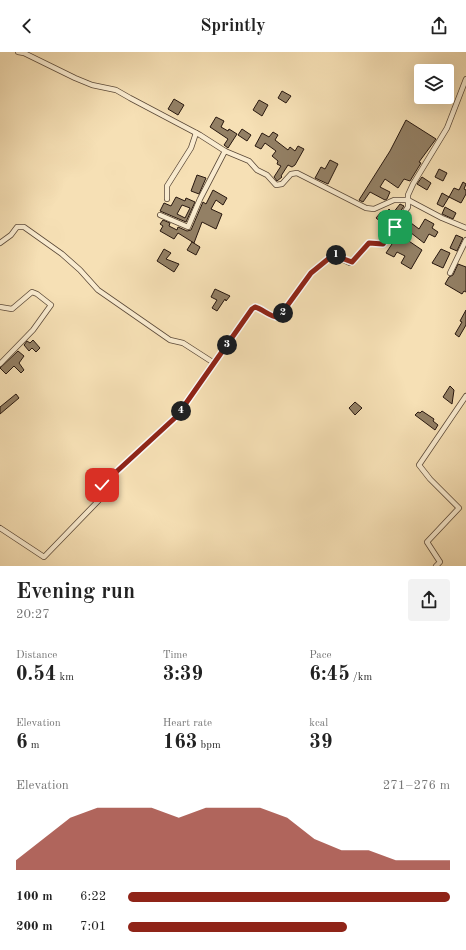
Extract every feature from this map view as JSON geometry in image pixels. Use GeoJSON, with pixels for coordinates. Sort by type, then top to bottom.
{"type":"FeatureCollection","features":[{"type":"Feature","properties":{"kind":"street"},"geometry":{"type":"LineString","coordinates":[[18,52],[24,53],[86,83],[116,90],[196,133],[225,151],[249,161],[257,170],[267,175],[276,185],[282,184],[290,174],[297,173],[366,208],[374,209],[394,200],[408,200],[442,218],[466,228]]}},
{"type":"Feature","properties":{"kind":"street"},"geometry":{"type":"LineString","coordinates":[[0,528],[44,557],[103,496],[102,485],[177,416],[252,309],[255,307],[260,308],[275,318],[279,317],[311,273],[333,255],[350,263],[369,243],[383,244],[408,207],[408,195],[413,184],[447,128],[466,79]]}},
{"type":"Feature","properties":{"kind":"street"},"geometry":{"type":"LineString","coordinates":[[167,200],[167,186],[191,148],[196,133]]}},
{"type":"Feature","properties":{"kind":"street"},"geometry":{"type":"LineString","coordinates":[[160,215],[188,227],[200,199],[225,151]]}},
{"type":"Feature","properties":{"kind":"street"},"geometry":{"type":"LineString","coordinates":[[0,243],[11,235],[18,227],[24,227],[62,254],[80,270],[98,290],[170,340],[183,343],[214,363]]}},
{"type":"Feature","properties":{"kind":"street"},"geometry":{"type":"LineString","coordinates":[[450,273],[466,240]]}},
{"type":"Feature","properties":{"kind":"street"},"geometry":{"type":"LineString","coordinates":[[0,308],[12,309],[32,292],[51,305],[33,330],[0,364]]}},
{"type":"Feature","properties":{"kind":"street"},"geometry":{"type":"LineString","coordinates":[[436,566],[440,562],[427,542],[459,508],[430,479],[419,465],[466,396]]}},
{"type":"Feature","properties":{"kind":"building"},"geometry":{"type":"Polygon","coordinates":[[[282,91],[291,96],[286,103],[278,98],[282,91]]]}},
{"type":"Feature","properties":{"kind":"building"},"geometry":{"type":"Polygon","coordinates":[[[174,99],[184,105],[178,115],[168,109],[174,99]]]}},
{"type":"Feature","properties":{"kind":"building"},"geometry":{"type":"Polygon","coordinates":[[[259,100],[268,105],[262,116],[253,110],[259,100]]]}},
{"type":"Feature","properties":{"kind":"building"},"geometry":{"type":"Polygon","coordinates":[[[216,117],[224,121],[221,127],[228,131],[229,129],[237,134],[228,148],[224,145],[228,139],[210,127],[216,117]]]}},
{"type":"Feature","properties":{"kind":"building"},"geometry":{"type":"Polygon","coordinates":[[[406,120],[436,139],[419,162],[421,163],[410,181],[404,179],[398,188],[385,179],[380,187],[390,192],[387,199],[385,200],[370,192],[363,202],[359,200],[390,151],[406,120]]]}},
{"type":"Feature","properties":{"kind":"building"},"geometry":{"type":"Polygon","coordinates":[[[242,129],[251,135],[247,141],[238,135],[242,129]]]}},
{"type":"Feature","properties":{"kind":"building"},"geometry":{"type":"Polygon","coordinates":[[[273,132],[278,135],[275,140],[288,150],[290,147],[295,151],[298,146],[304,149],[295,165],[292,167],[288,165],[281,176],[282,177],[277,181],[274,177],[281,166],[277,164],[278,161],[272,156],[276,151],[265,143],[261,149],[255,146],[262,133],[269,137],[273,132]]]}},
{"type":"Feature","properties":{"kind":"building"},"geometry":{"type":"Polygon","coordinates":[[[330,160],[338,164],[328,184],[315,178],[321,167],[325,169],[330,160]]]}},
{"type":"Feature","properties":{"kind":"building"},"geometry":{"type":"Polygon","coordinates":[[[439,169],[447,173],[443,181],[435,177],[439,169]]]}},
{"type":"Feature","properties":{"kind":"building"},"geometry":{"type":"Polygon","coordinates":[[[197,175],[206,178],[199,194],[191,191],[197,175]]]}},
{"type":"Feature","properties":{"kind":"building"},"geometry":{"type":"Polygon","coordinates":[[[422,177],[431,183],[427,190],[417,184],[422,177]]]}},
{"type":"Feature","properties":{"kind":"building"},"geometry":{"type":"Polygon","coordinates":[[[463,182],[466,184],[464,189],[466,190],[466,194],[461,203],[449,197],[454,188],[459,190],[463,182]]]}},
{"type":"Feature","properties":{"kind":"building"},"geometry":{"type":"Polygon","coordinates":[[[213,190],[227,198],[223,205],[216,200],[211,209],[222,214],[216,229],[202,222],[194,243],[178,233],[174,239],[160,231],[163,226],[160,224],[163,220],[170,223],[169,226],[177,230],[178,227],[187,231],[191,230],[203,202],[206,204],[213,190]]]}},
{"type":"Feature","properties":{"kind":"building"},"geometry":{"type":"Polygon","coordinates":[[[442,193],[449,197],[443,207],[437,204],[442,193]]]}},
{"type":"Feature","properties":{"kind":"building"},"geometry":{"type":"Polygon","coordinates":[[[176,197],[185,201],[186,198],[195,202],[186,222],[160,211],[164,203],[171,206],[176,197]],[[182,205],[177,214],[185,218],[190,208],[182,205]]]}},
{"type":"Feature","properties":{"kind":"building"},"geometry":{"type":"Polygon","coordinates":[[[400,204],[404,206],[389,228],[376,218],[381,212],[384,215],[389,209],[393,213],[400,204]]]}},
{"type":"Feature","properties":{"kind":"building"},"geometry":{"type":"Polygon","coordinates":[[[445,207],[456,213],[453,219],[442,214],[445,207]]]}},
{"type":"Feature","properties":{"kind":"building"},"geometry":{"type":"Polygon","coordinates":[[[425,219],[434,224],[432,228],[438,232],[435,237],[429,234],[424,243],[406,229],[411,223],[419,229],[425,219]]]}},
{"type":"Feature","properties":{"kind":"building"},"geometry":{"type":"Polygon","coordinates":[[[397,233],[422,250],[411,269],[401,263],[405,256],[397,252],[394,257],[386,253],[396,238],[394,237],[397,233]]]}},
{"type":"Feature","properties":{"kind":"building"},"geometry":{"type":"Polygon","coordinates":[[[456,235],[463,238],[457,251],[450,248],[456,235]]]}},
{"type":"Feature","properties":{"kind":"building"},"geometry":{"type":"Polygon","coordinates":[[[192,242],[200,247],[196,255],[187,250],[192,242]]]}},
{"type":"Feature","properties":{"kind":"building"},"geometry":{"type":"Polygon","coordinates":[[[164,249],[171,253],[166,259],[179,264],[174,272],[157,261],[164,249]]]}},
{"type":"Feature","properties":{"kind":"building"},"geometry":{"type":"Polygon","coordinates":[[[441,249],[450,253],[443,268],[432,263],[441,249]]]}},
{"type":"Feature","properties":{"kind":"building"},"geometry":{"type":"Polygon","coordinates":[[[458,264],[466,267],[466,292],[464,291],[462,294],[445,284],[449,277],[453,275],[458,264]]]}},
{"type":"Feature","properties":{"kind":"building"},"geometry":{"type":"Polygon","coordinates":[[[215,289],[230,296],[226,301],[225,299],[217,311],[212,308],[217,300],[211,297],[215,289]]]}},
{"type":"Feature","properties":{"kind":"building"},"geometry":{"type":"Polygon","coordinates":[[[466,310],[466,325],[459,337],[455,334],[462,322],[460,321],[466,310]]]}},
{"type":"Feature","properties":{"kind":"building"},"geometry":{"type":"Polygon","coordinates":[[[33,340],[40,348],[36,352],[32,348],[29,351],[24,345],[27,341],[30,343],[33,340]]]}},
{"type":"Feature","properties":{"kind":"building"},"geometry":{"type":"Polygon","coordinates":[[[18,351],[24,356],[19,363],[24,370],[21,373],[14,366],[6,374],[0,368],[18,351]]]}},
{"type":"Feature","properties":{"kind":"building"},"geometry":{"type":"Polygon","coordinates":[[[450,386],[454,390],[452,404],[443,397],[450,386]]]}},
{"type":"Feature","properties":{"kind":"building"},"geometry":{"type":"Polygon","coordinates":[[[16,394],[19,398],[0,414],[0,407],[16,394]]]}},
{"type":"Feature","properties":{"kind":"building"},"geometry":{"type":"Polygon","coordinates":[[[355,402],[362,408],[355,415],[349,408],[355,402]]]}},
{"type":"Feature","properties":{"kind":"building"},"geometry":{"type":"Polygon","coordinates":[[[422,411],[434,419],[433,421],[438,425],[435,430],[415,415],[422,411]]]}},
{"type":"Feature","properties":{"kind":"route"},"geometry":{"type":"LineString","coordinates":[[102,485],[177,416],[252,309],[255,307],[260,308],[275,318],[279,317],[282,315],[311,273],[333,255],[350,263],[369,243],[378,245],[383,244],[395,227]]}}]}
